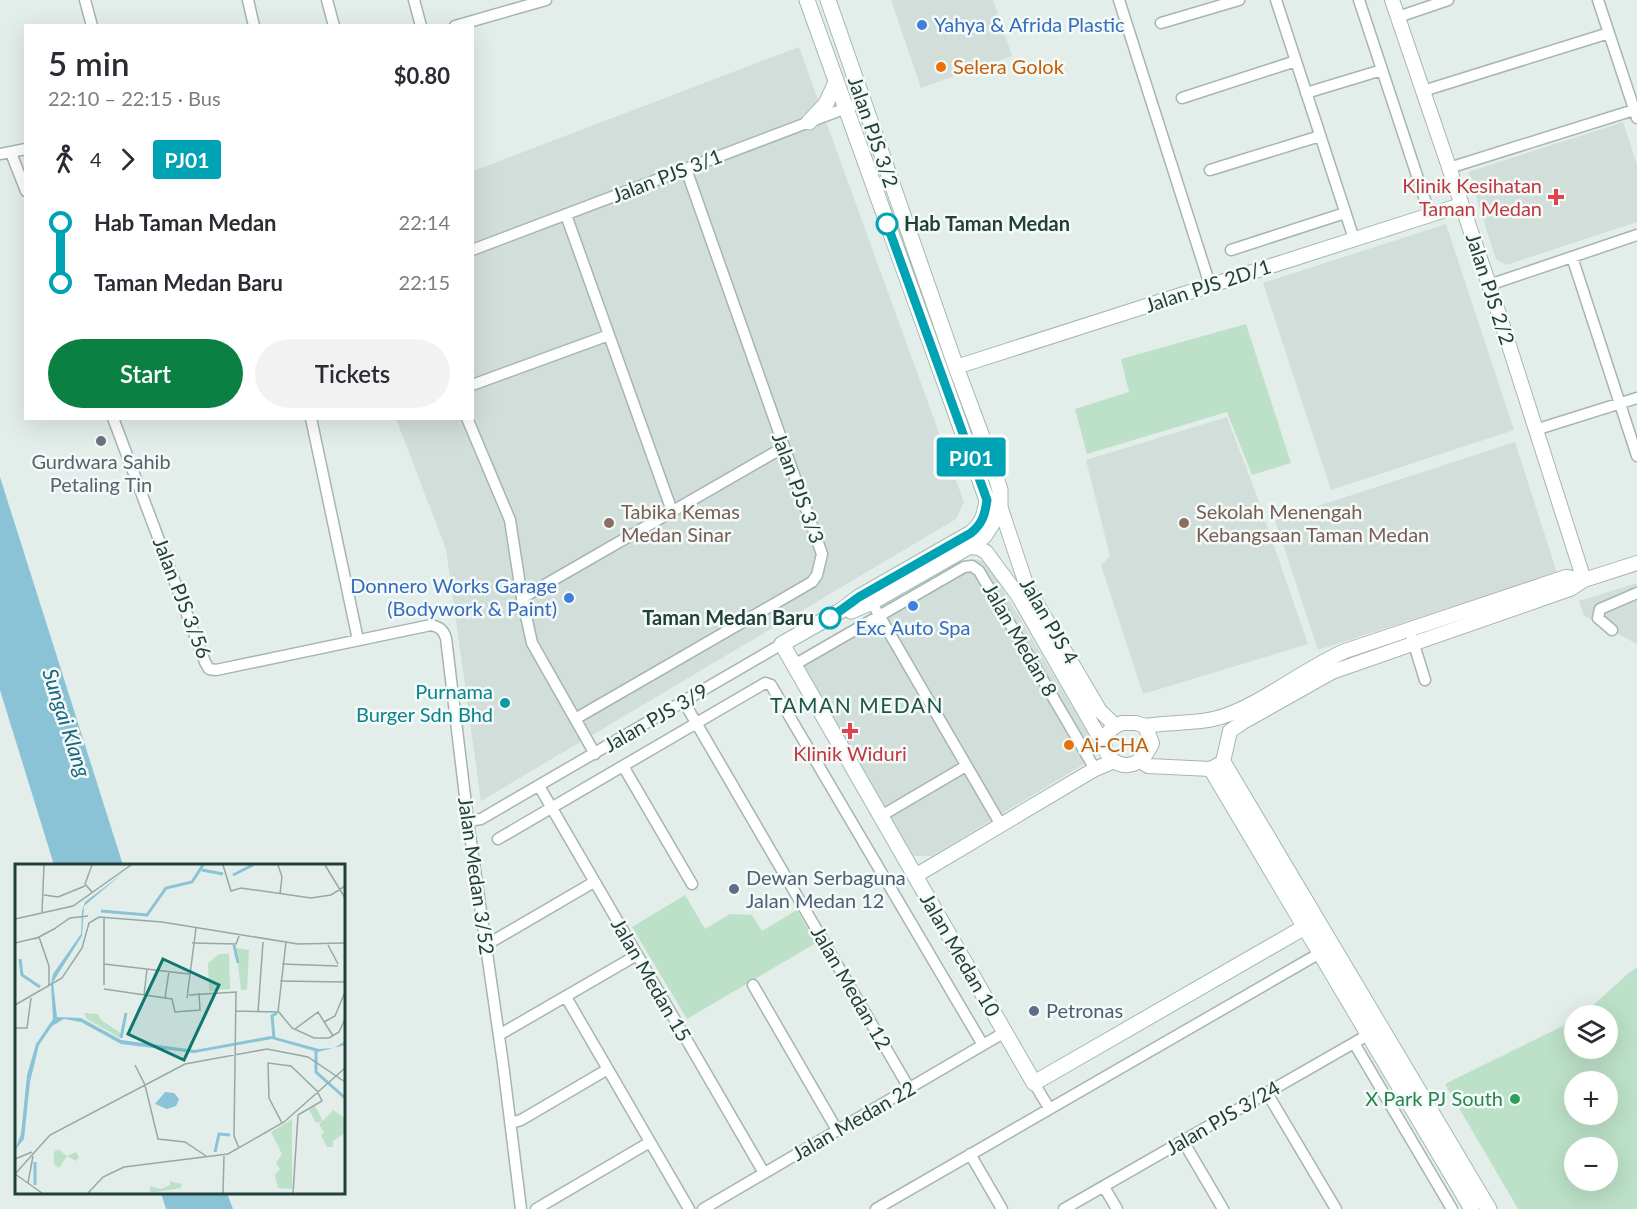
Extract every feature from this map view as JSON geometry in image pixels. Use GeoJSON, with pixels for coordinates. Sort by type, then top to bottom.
{"type":"FeatureCollection","features":[{"type":"Feature","properties":{"kind":"main road","name":"Jalan PJS 3/2"},"geometry":{"type":"LineString","coordinates":[[807,0],[987,500],[984,524]]}},
{"type":"Feature","properties":{"kind":"main road","name":"Jalan PJS 3/2"},"geometry":{"type":"LineString","coordinates":[[828,0],[862,102],[991,461],[1000,490],[1000,506]]}},
{"type":"Feature","properties":{"kind":"main road"},"geometry":{"type":"LineString","coordinates":[[809,122],[826,104],[836,82]]}},
{"type":"Feature","properties":{"kind":"main road"},"geometry":{"type":"LineString","coordinates":[[984,524],[996,518],[1000,506]]}},
{"type":"Feature","properties":{"kind":"main road","name":"Jalan PJS 3/9"},"geometry":{"type":"LineString","coordinates":[[842,610],[876,609],[970,547],[984,524]]}},
{"type":"Feature","properties":{"kind":"main road","name":"Jalan PJS 3/9"},"geometry":{"type":"LineString","coordinates":[[782,644],[984,524]]}},
{"type":"Feature","properties":{"kind":"main road","name":"Jalan Medan 10"},"geometry":{"type":"LineString","coordinates":[[782,644],[1034,1083]]}},
{"type":"Feature","properties":{"kind":"main road"},"geometry":{"type":"LineString","coordinates":[[1217,766],[1375,1031],[1489,1209]]}},
{"type":"Feature","properties":{"kind":"main road"},"geometry":{"type":"LineString","coordinates":[[1310,923],[1320,953],[1375,1031],[1472,1209]]}},
{"type":"Feature","properties":{"kind":"main road"},"geometry":{"type":"LineString","coordinates":[[1034,1083],[1310,923]]}},
{"type":"Feature","properties":{"kind":"street"},"geometry":{"type":"LineString","coordinates":[[85,0],[91,24]]}},
{"type":"Feature","properties":{"kind":"street"},"geometry":{"type":"LineString","coordinates":[[248,0],[254,24]]}},
{"type":"Feature","properties":{"kind":"street"},"geometry":{"type":"LineString","coordinates":[[327,0],[333,24]]}},
{"type":"Feature","properties":{"kind":"street"},"geometry":{"type":"LineString","coordinates":[[414,0],[420,24]]}},
{"type":"Feature","properties":{"kind":"street"},"geometry":{"type":"LineString","coordinates":[[460,24],[508,5],[546,0]]}},
{"type":"Feature","properties":{"kind":"street"},"geometry":{"type":"LineString","coordinates":[[1119,0],[1210,285]]}},
{"type":"Feature","properties":{"kind":"street"},"geometry":{"type":"LineString","coordinates":[[1161,24],[1239,0]]}},
{"type":"Feature","properties":{"kind":"street"},"geometry":{"type":"LineString","coordinates":[[1276,0],[1354,239]]}},
{"type":"Feature","properties":{"kind":"street"},"geometry":{"type":"LineString","coordinates":[[1359,0],[1430,215]]}},
{"type":"Feature","properties":{"kind":"street","name":"Jalan PJS 2/2"},"geometry":{"type":"LineString","coordinates":[[1392,0],[1489,285],[1584,580]]}},
{"type":"Feature","properties":{"kind":"street"},"geometry":{"type":"LineString","coordinates":[[1398,16],[1419,4],[1448,0]]}},
{"type":"Feature","properties":{"kind":"street"},"geometry":{"type":"LineString","coordinates":[[1449,168],[1636,114],[1598,0]]}},
{"type":"Feature","properties":{"kind":"street"},"geometry":{"type":"LineString","coordinates":[[1423,91],[1608,33]]}},
{"type":"Feature","properties":{"kind":"street"},"geometry":{"type":"LineString","coordinates":[[1182,98],[1296,61]]}},
{"type":"Feature","properties":{"kind":"street"},"geometry":{"type":"LineString","coordinates":[[1306,93],[1382,70]]}},
{"type":"Feature","properties":{"kind":"street","name":"Jalan PJS 3/1"},"geometry":{"type":"LineString","coordinates":[[474,249],[862,102]]}},
{"type":"Feature","properties":{"kind":"street"},"geometry":{"type":"LineString","coordinates":[[1210,170],[1320,136]]}},
{"type":"Feature","properties":{"kind":"street"},"geometry":{"type":"LineString","coordinates":[[24,149],[5,153],[24,187]]}},
{"type":"Feature","properties":{"kind":"street","name":"Jalan PJS 3/3"},"geometry":{"type":"LineString","coordinates":[[575,719],[812,582],[817,575],[821,552],[686,169]]}},
{"type":"Feature","properties":{"kind":"street","name":"Jalan PJS 2D/1"},"geometry":{"type":"LineString","coordinates":[[956,367],[1461,204]]}},
{"type":"Feature","properties":{"kind":"street"},"geometry":{"type":"LineString","coordinates":[[1232,250],[1345,213]]}},
{"type":"Feature","properties":{"kind":"street"},"geometry":{"type":"LineString","coordinates":[[566,215],[672,511]]}},
{"type":"Feature","properties":{"kind":"street"},"geometry":{"type":"LineString","coordinates":[[1489,285],[1637,235]]}},
{"type":"Feature","properties":{"kind":"street"},"geometry":{"type":"LineString","coordinates":[[1572,257],[1637,456]]}},
{"type":"Feature","properties":{"kind":"street"},"geometry":{"type":"LineString","coordinates":[[474,385],[609,335]]}},
{"type":"Feature","properties":{"kind":"street"},"geometry":{"type":"LineString","coordinates":[[1535,430],[1637,398]]}},
{"type":"Feature","properties":{"kind":"street","name":"Jalan PJS 3/56"},"geometry":{"type":"LineString","coordinates":[[114,420],[209,669],[216,670],[358,640]]}},
{"type":"Feature","properties":{"kind":"street"},"geometry":{"type":"LineString","coordinates":[[311,420],[358,640]]}},
{"type":"Feature","properties":{"kind":"street"},"geometry":{"type":"LineString","coordinates":[[468,420],[510,520],[522,598],[532,642],[595,754]]}},
{"type":"Feature","properties":{"kind":"street"},"geometry":{"type":"LineString","coordinates":[[522,598],[784,447]]}},
{"type":"Feature","properties":{"kind":"street","name":"Jalan PJS 4"},"geometry":{"type":"LineString","coordinates":[[1000,506],[1027,587],[1100,711],[1116,726]]}},
{"type":"Feature","properties":{"kind":"street","name":"Jalan PJS 4"},"geometry":{"type":"LineString","coordinates":[[970,547],[986,552],[1017,594],[1105,747]]}},
{"type":"Feature","properties":{"kind":"street"},"geometry":{"type":"LineString","coordinates":[[1112,762],[1105,747],[1108,732],[1116,726],[1136,723],[1145,726],[1166,722],[1208,721],[1225,716],[1246,707],[1325,660],[1570,589],[1584,580],[1637,563]]}},
{"type":"Feature","properties":{"kind":"street","name":"Jalan Medan 8"},"geometry":{"type":"LineString","coordinates":[[794,665],[876,609],[968,565],[976,567],[1095,769]]}},
{"type":"Feature","properties":{"kind":"street"},"geometry":{"type":"LineString","coordinates":[[1611,630],[1598,618],[1602,606],[1637,593]]}},
{"type":"Feature","properties":{"kind":"street"},"geometry":{"type":"LineString","coordinates":[[876,609],[1001,825]]}},
{"type":"Feature","properties":{"kind":"street","name":"Jalan Medan 3/52"},"geometry":{"type":"LineString","coordinates":[[358,640],[431,625],[444,631],[521,1209]]}},
{"type":"Feature","properties":{"kind":"street"},"geometry":{"type":"LineString","coordinates":[[1411,636],[1425,680]]}},
{"type":"Feature","properties":{"kind":"street"},"geometry":{"type":"LineString","coordinates":[[1139,760],[1148,766],[1217,766],[1230,731],[1243,722],[1332,672],[1411,636]]}},
{"type":"Feature","properties":{"kind":"street","name":"Jalan PJS 3/9"},"geometry":{"type":"LineString","coordinates":[[468,821],[481,819],[782,644]]}},
{"type":"Feature","properties":{"kind":"street"},"geometry":{"type":"LineString","coordinates":[[498,839],[765,683],[771,684],[983,1045]]}},
{"type":"Feature","properties":{"kind":"street","name":"Jalan Medan 12"},"geometry":{"type":"LineString","coordinates":[[684,702],[909,1088]]}},
{"type":"Feature","properties":{"kind":"street"},"geometry":{"type":"LineString","coordinates":[[915,876],[1095,769],[1112,762],[1126,764],[1139,760],[1148,753],[1152,743],[1145,726]]}},
{"type":"Feature","properties":{"kind":"street"},"geometry":{"type":"LineString","coordinates":[[623,766],[692,884]]}},
{"type":"Feature","properties":{"kind":"street"},"geometry":{"type":"LineString","coordinates":[[881,816],[966,766]]}},
{"type":"Feature","properties":{"kind":"street","name":"Jalan Medan 15"},"geometry":{"type":"LineString","coordinates":[[538,786],[764,1173]]}},
{"type":"Feature","properties":{"kind":"street"},"geometry":{"type":"LineString","coordinates":[[486,945],[594,882]]}},
{"type":"Feature","properties":{"kind":"street"},"geometry":{"type":"LineString","coordinates":[[876,1209],[892,1205],[970,1154],[1320,953]]}},
{"type":"Feature","properties":{"kind":"street"},"geometry":{"type":"LineString","coordinates":[[499,1035],[637,955]]}},
{"type":"Feature","properties":{"kind":"street"},"geometry":{"type":"LineString","coordinates":[[753,986],[837,1130]]}},
{"type":"Feature","properties":{"kind":"street"},"geometry":{"type":"LineString","coordinates":[[566,997],[689,1209]]}},
{"type":"Feature","properties":{"kind":"street","name":"Jalan PJS 3/24"},"geometry":{"type":"LineString","coordinates":[[1065,1209],[1375,1031]]}},
{"type":"Feature","properties":{"kind":"street","name":"Jalan Medan 22"},"geometry":{"type":"LineString","coordinates":[[703,1209],[1005,1032]]}},
{"type":"Feature","properties":{"kind":"street"},"geometry":{"type":"LineString","coordinates":[[1354,1043],[1452,1209]]}},
{"type":"Feature","properties":{"kind":"street"},"geometry":{"type":"LineString","coordinates":[[511,1123],[608,1069]]}},
{"type":"Feature","properties":{"kind":"street","name":"Jalan Medan 10"},"geometry":{"type":"LineString","coordinates":[[1034,1083],[1049,1108]]}},
{"type":"Feature","properties":{"kind":"street"},"geometry":{"type":"LineString","coordinates":[[1267,1093],[1336,1209]]}},
{"type":"Feature","properties":{"kind":"street"},"geometry":{"type":"LineString","coordinates":[[1183,1141],[1223,1209]]}},
{"type":"Feature","properties":{"kind":"street"},"geometry":{"type":"LineString","coordinates":[[536,1209],[650,1142]]}},
{"type":"Feature","properties":{"kind":"street"},"geometry":{"type":"LineString","coordinates":[[970,1154],[1002,1209]]}},
{"type":"Feature","properties":{"kind":"street"},"geometry":{"type":"LineString","coordinates":[[1104,1187],[1117,1209]]}},
{"type":"Feature","properties":{"kind":"shaded area"},"geometry":{"type":"Polygon","coordinates":[[[891,0],[993,0],[1012,56],[921,88],[891,0]]]}},
{"type":"Feature","properties":{"kind":"shaded area"},"geometry":{"type":"Polygon","coordinates":[[[799,47],[964,502],[956,519],[481,801],[446,549],[396,420],[474,420],[474,171],[799,47]]]}},
{"type":"Feature","properties":{"kind":"shaded area","name":"Klinik Kesihatan Taman Medan"},"geometry":{"type":"Polygon","coordinates":[[[1623,122],[1637,164],[1637,222],[1506,265],[1496,259],[1468,172],[1623,122]]]}},
{"type":"Feature","properties":{"kind":"shaded area"},"geometry":{"type":"Polygon","coordinates":[[[1446,224],[1514,430],[1331,490],[1263,283],[1446,224]]]}},
{"type":"Feature","properties":{"kind":"shaded area","name":"Sekolah Menengah Kebangsaan Taman Medan"},"geometry":{"type":"Polygon","coordinates":[[[1227,417],[1308,644],[1143,694],[1101,565],[1110,556],[1086,460],[1227,417]]]}},
{"type":"Feature","properties":{"kind":"shaded area"},"geometry":{"type":"Polygon","coordinates":[[[1515,442],[1557,573],[1318,650],[1275,520],[1515,442]]]}},
{"type":"Feature","properties":{"kind":"shaded area"},"geometry":{"type":"Polygon","coordinates":[[[971,559],[986,561],[1093,742],[1094,758],[932,856],[913,856],[801,667],[802,656],[971,559]]]}},
{"type":"Feature","properties":{"kind":"shaded area"},"geometry":{"type":"Polygon","coordinates":[[[1637,583],[1637,644],[1584,616],[1579,601],[1637,583]]]}},
{"type":"Feature","properties":{"kind":"green space"},"geometry":{"type":"Polygon","coordinates":[[[1246,324],[1291,463],[1252,475],[1227,412],[1087,454],[1075,409],[1129,392],[1121,359],[1246,324]]]}},
{"type":"Feature","properties":{"kind":"green space"},"geometry":{"type":"Polygon","coordinates":[[[685,895],[705,929],[730,914],[752,915],[762,931],[797,910],[816,943],[687,1019],[632,927],[685,895]]]}},
{"type":"Feature","properties":{"kind":"green space","name":"X Park PJ South"},"geometry":{"type":"Polygon","coordinates":[[[1637,968],[1637,1209],[1518,1209],[1445,1084],[1564,1025],[1564,1059],[1618,1059],[1618,1005],[1593,1005],[1637,968]]]}},
{"type":"Feature","properties":{"kind":"water","name":"Sungai Klang"},"geometry":{"type":"Polygon","coordinates":[[[0,477],[123,864],[54,864],[0,690],[0,477]]]}},
{"type":"Feature","properties":{"kind":"water"},"geometry":{"type":"Polygon","coordinates":[[[161,1194],[227,1194],[233,1209],[166,1209],[161,1194]]]}},
{"type":"Feature","properties":{"kind":"bus line","name":"PJ01"},"geometry":{"type":"LineString","coordinates":[[830,618],[859,597],[971,533],[980,525],[987,500],[887,224]]}},
{"type":"Feature","properties":{"kind":"place","name":"Yahya & Afrida Plastic"},"geometry":{"type":"Point","coordinates":[922,25]}},
{"type":"Feature","properties":{"kind":"place","name":"Selera Golok"},"geometry":{"type":"Point","coordinates":[941,67]}},
{"type":"Feature","properties":{"kind":"place","name":"Klinik Kesihatan Taman Medan"},"geometry":{"type":"Point","coordinates":[1556,197]}},
{"type":"Feature","properties":{"kind":"place","name":"Hab Taman Medan"},"geometry":{"type":"Point","coordinates":[887,224]}},
{"type":"Feature","properties":{"kind":"place","name":"Gurdwara Sahib Petaling Tin"},"geometry":{"type":"Point","coordinates":[101,441]}},
{"type":"Feature","properties":{"kind":"place","name":"Tabika Kemas Medan Sinar"},"geometry":{"type":"Point","coordinates":[609,523]}},
{"type":"Feature","properties":{"kind":"place","name":"Sekolah Menengah Kebangsaan Taman Medan"},"geometry":{"type":"Point","coordinates":[1184,523]}},
{"type":"Feature","properties":{"kind":"place","name":"Donnero Works Garage (Bodywork & Paint)"},"geometry":{"type":"Point","coordinates":[569,598]}},
{"type":"Feature","properties":{"kind":"place","name":"Exc Auto Spa"},"geometry":{"type":"Point","coordinates":[913,606]}},
{"type":"Feature","properties":{"kind":"place","name":"Taman Medan Baru"},"geometry":{"type":"Point","coordinates":[830,618]}},
{"type":"Feature","properties":{"kind":"place","name":"Purnama Burger Sdn Bhd"},"geometry":{"type":"Point","coordinates":[505,703]}},
{"type":"Feature","properties":{"kind":"place","name":"Klinik Widuri"},"geometry":{"type":"Point","coordinates":[850,731]}},
{"type":"Feature","properties":{"kind":"place","name":"Ai-CHA"},"geometry":{"type":"Point","coordinates":[1069,745]}},
{"type":"Feature","properties":{"kind":"place","name":"Dewan Serbaguna Jalan Medan 12"},"geometry":{"type":"Point","coordinates":[734,889]}},
{"type":"Feature","properties":{"kind":"place","name":"Petronas"},"geometry":{"type":"Point","coordinates":[1034,1011]}},
{"type":"Feature","properties":{"kind":"place","name":"X Park PJ South"},"geometry":{"type":"Point","coordinates":[1515,1099]}},
{"type":"Feature","properties":{"kind":"district","name":"TAMAN MEDAN"},"geometry":{"type":"Point","coordinates":[857,706]}}]}
